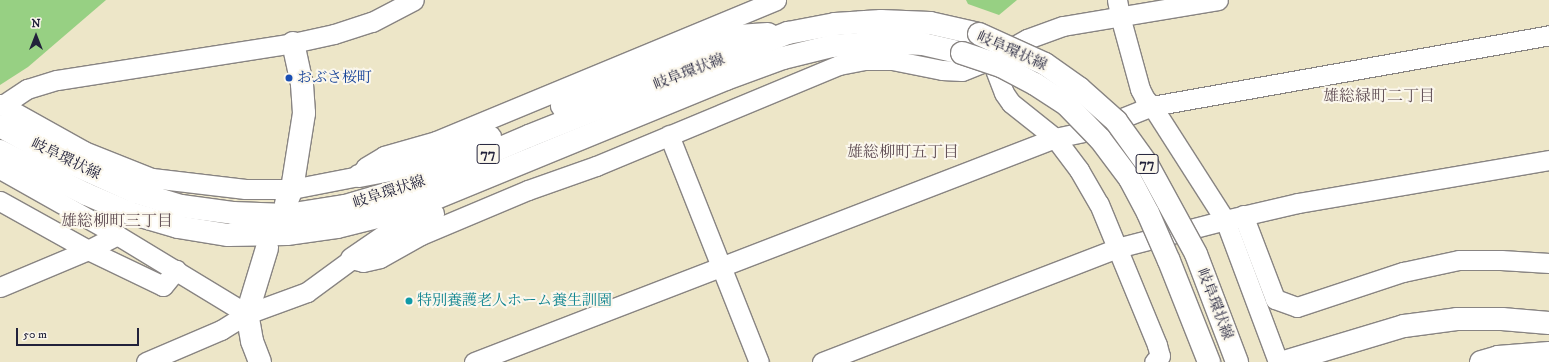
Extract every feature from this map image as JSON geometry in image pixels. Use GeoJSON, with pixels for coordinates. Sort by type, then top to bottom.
{"type":"FeatureCollection","features":[{"type":"Feature","properties":{"kind":"main road","name":"岐阜環状線"},"geometry":{"type":"LineString","coordinates":[[1,112],[53,155],[142,194],[181,206],[233,213],[287,215],[345,206],[407,188],[536,133],[788,33],[835,24],[881,21],[930,23],[978,34],[1045,64],[1079,88],[1116,122],[1147,164],[1196,254],[1237,362]]}},
{"type":"Feature","properties":{"kind":"main road","name":"77"},"geometry":{"type":"LineString","coordinates":[[359,176],[394,169],[464,147],[632,77],[738,36],[788,33]]}},
{"type":"Feature","properties":{"kind":"main road","name":"岐阜環状線"},"geometry":{"type":"LineString","coordinates":[[0,151],[86,194],[130,213],[178,227],[228,235],[287,234],[337,227],[409,209],[726,79],[783,58],[832,46],[883,42],[923,44],[962,53],[1001,66],[1035,84],[1066,105],[1100,139],[1130,180],[1148,213],[1169,261],[1209,362]]}},
{"type":"Feature","properties":{"kind":"main road"},"geometry":{"type":"LineString","coordinates":[[289,196],[304,113],[302,84],[292,43]]}},
{"type":"Feature","properties":{"kind":"main road","name":"77"},"geometry":{"type":"LineString","coordinates":[[352,259],[390,233],[652,126],[783,58]]}},
{"type":"Feature","properties":{"kind":"main road"},"geometry":{"type":"LineString","coordinates":[[260,362],[252,341],[248,314],[267,248]]}},
{"type":"Feature","properties":{"kind":"main road"},"geometry":{"type":"LineString","coordinates":[[1284,362],[1404,326],[1457,319],[1502,319],[1549,323]]}},
{"type":"Feature","properties":{"kind":"main road"},"geometry":{"type":"LineString","coordinates":[[1481,362],[1498,357],[1549,353]]}},
{"type":"Feature","properties":{"kind":"street"},"geometry":{"type":"LineString","coordinates":[[414,0],[372,22],[334,34],[292,43],[57,80],[27,89],[1,112],[84,151],[152,178],[245,189],[289,196],[359,176],[366,168],[384,156],[436,141],[776,0]]}},
{"type":"Feature","properties":{"kind":"street"},"geometry":{"type":"LineString","coordinates":[[146,362],[221,330],[248,314],[307,292],[352,259],[363,262],[380,258],[421,235],[528,190],[596,166],[839,64],[864,60],[892,60],[942,70],[962,70],[991,59],[1027,39],[1118,8],[1218,0]]}},
{"type":"Feature","properties":{"kind":"street"},"geometry":{"type":"LineString","coordinates":[[1118,8],[1140,89],[1145,99],[1152,106],[1234,218],[1275,299],[1297,307],[1404,272],[1459,260],[1501,260],[1549,263]]}},
{"type":"Feature","properties":{"kind":"street"},"geometry":{"type":"LineString","coordinates":[[474,362],[722,268],[1055,138],[1092,130],[1152,106],[1549,35]]}},
{"type":"Feature","properties":{"kind":"street"},"geometry":{"type":"LineString","coordinates":[[991,59],[1004,93],[1011,103],[1055,138],[1079,170],[1099,204],[1157,345],[1160,356],[1154,362]]}},
{"type":"Feature","properties":{"kind":"street"},"geometry":{"type":"LineString","coordinates":[[669,135],[759,362]]}},
{"type":"Feature","properties":{"kind":"street"},"geometry":{"type":"LineString","coordinates":[[822,362],[1117,248],[1298,203],[1549,160]]}},
{"type":"Feature","properties":{"kind":"street"},"geometry":{"type":"LineString","coordinates":[[0,169],[117,235],[248,314]]}},
{"type":"Feature","properties":{"kind":"street"},"geometry":{"type":"LineString","coordinates":[[0,201],[88,250],[163,286],[176,270]]}},
{"type":"Feature","properties":{"kind":"street"},"geometry":{"type":"LineString","coordinates":[[1234,218],[1278,362]]}},
{"type":"Feature","properties":{"kind":"street"},"geometry":{"type":"LineString","coordinates":[[0,287],[88,250],[117,235]]}},
{"type":"Feature","properties":{"kind":"green space"},"geometry":{"type":"Polygon","coordinates":[[[0,0],[106,0],[28,67],[0,85],[0,0]]]}},
{"type":"Feature","properties":{"kind":"green space"},"geometry":{"type":"Polygon","coordinates":[[[966,0],[1017,0],[999,15],[968,4],[966,0]]]}},
{"type":"Feature","properties":{"kind":"place","name":"おぶさ桜町"},"geometry":{"type":"Point","coordinates":[289,78]}},
{"type":"Feature","properties":{"kind":"place","name":"特別養護老人ホーム養生訓園"},"geometry":{"type":"Point","coordinates":[409,301]}},
{"type":"Feature","properties":{"kind":"district","name":"雄総緑町二丁目"},"geometry":{"type":"Point","coordinates":[1379,96]}},
{"type":"Feature","properties":{"kind":"district","name":"雄総柳町五丁目"},"geometry":{"type":"Point","coordinates":[903,152]}},
{"type":"Feature","properties":{"kind":"district","name":"雄総柳町三丁目"},"geometry":{"type":"Point","coordinates":[117,221]}}]}
